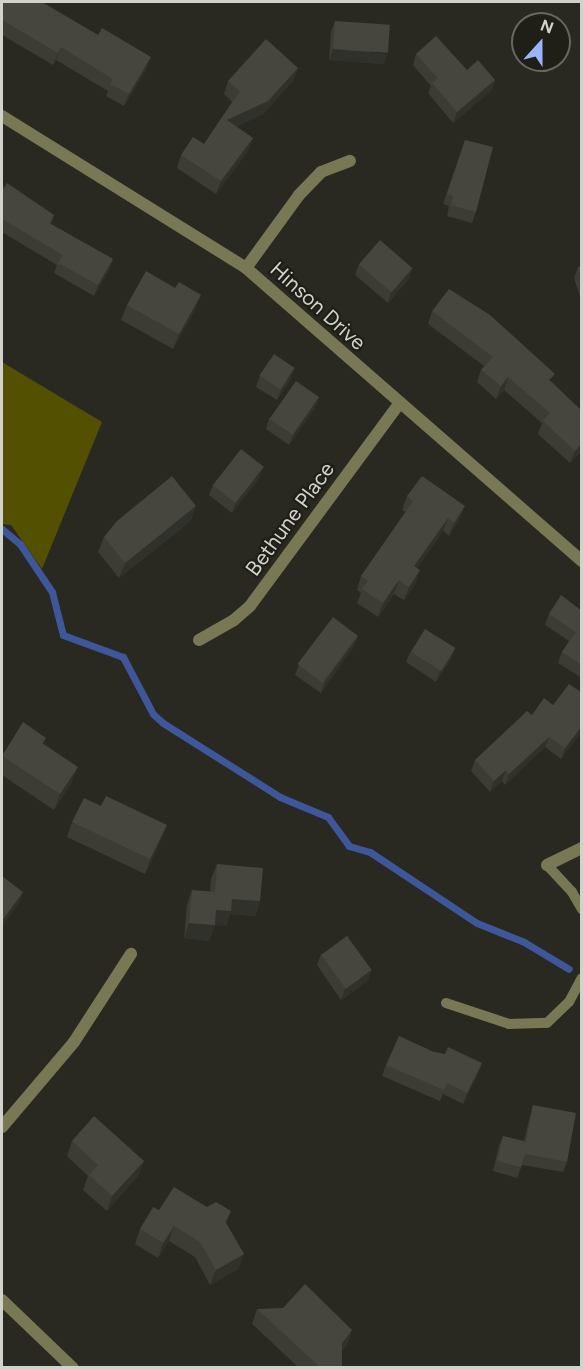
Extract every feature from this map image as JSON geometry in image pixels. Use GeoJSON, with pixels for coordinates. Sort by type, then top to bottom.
{"type":"FeatureCollection","features":[{"type":"Feature","properties":{"kind":"street","name":"Hinson Drive"},"geometry":{"type":"LineString","coordinates":[[2,116],[246,268],[399,404],[582,561]]}},
{"type":"Feature","properties":{"kind":"street"},"geometry":{"type":"LineString","coordinates":[[246,268],[299,195],[321,172],[350,161]]}},
{"type":"Feature","properties":{"kind":"street","name":"Bethune Place"},"geometry":{"type":"LineString","coordinates":[[199,640],[234,620],[250,606],[399,404]]}},
{"type":"Feature","properties":{"kind":"street"},"geometry":{"type":"LineString","coordinates":[[548,866],[582,849]]}},
{"type":"Feature","properties":{"kind":"street"},"geometry":{"type":"LineString","coordinates":[[2,1127],[74,1041],[132,954]]}},
{"type":"Feature","properties":{"kind":"street"},"geometry":{"type":"LineString","coordinates":[[2,1300],[73,1368]]}},
{"type":"Feature","properties":{"kind":"lane"},"geometry":{"type":"LineString","coordinates":[[548,866],[572,892],[582,909]]}},
{"type":"Feature","properties":{"kind":"lane"},"geometry":{"type":"LineString","coordinates":[[446,1003],[509,1024],[547,1023],[569,1002],[582,978]]}},
{"type":"Feature","properties":{"kind":"shaded area"},"geometry":{"type":"Polygon","coordinates":[[[2,362],[102,422],[42,569],[11,525],[2,524],[2,362]]]}},
{"type":"Feature","properties":{"kind":"building"},"geometry":{"type":"Polygon","coordinates":[[[2,2],[42,2],[98,35],[102,28],[151,57],[129,94],[110,84],[113,79],[61,47],[58,53],[2,20],[2,2]]]}},
{"type":"Feature","properties":{"kind":"building"},"geometry":{"type":"Polygon","coordinates":[[[335,21],[390,25],[388,53],[333,49],[335,21]]]}},
{"type":"Feature","properties":{"kind":"building"},"geometry":{"type":"Polygon","coordinates":[[[436,36],[467,70],[478,60],[495,80],[457,112],[432,83],[438,78],[416,54],[436,36]]]}},
{"type":"Feature","properties":{"kind":"building"},"geometry":{"type":"Polygon","coordinates":[[[266,39],[298,68],[268,101],[227,120],[253,138],[221,181],[181,155],[193,137],[204,144],[240,91],[228,81],[266,39]]]}},
{"type":"Feature","properties":{"kind":"building"},"geometry":{"type":"Polygon","coordinates":[[[465,140],[493,147],[476,212],[451,205],[453,196],[447,194],[465,140]]]}},
{"type":"Feature","properties":{"kind":"building"},"geometry":{"type":"Polygon","coordinates":[[[7,183],[54,215],[49,223],[113,259],[98,285],[58,263],[63,255],[2,219],[2,186],[4,188],[7,183]]]}},
{"type":"Feature","properties":{"kind":"building"},"geometry":{"type":"Polygon","coordinates":[[[380,240],[412,268],[391,292],[359,264],[380,240]]]}},
{"type":"Feature","properties":{"kind":"building"},"geometry":{"type":"Polygon","coordinates":[[[582,266],[582,280],[578,267],[582,266]]]}},
{"type":"Feature","properties":{"kind":"building"},"geometry":{"type":"Polygon","coordinates":[[[146,271],[175,288],[179,282],[201,295],[179,334],[127,305],[146,271]]]}},
{"type":"Feature","properties":{"kind":"building"},"geometry":{"type":"Polygon","coordinates":[[[449,289],[490,315],[555,374],[549,380],[582,411],[582,443],[575,451],[543,421],[550,413],[508,377],[501,386],[481,370],[493,357],[432,311],[449,289]]]}},
{"type":"Feature","properties":{"kind":"building"},"geometry":{"type":"Polygon","coordinates":[[[274,354],[295,368],[280,390],[259,376],[274,354]]]}},
{"type":"Feature","properties":{"kind":"building"},"geometry":{"type":"Polygon","coordinates":[[[296,381],[319,397],[293,435],[270,419],[296,381]]]}},
{"type":"Feature","properties":{"kind":"building"},"geometry":{"type":"Polygon","coordinates":[[[241,449],[264,467],[236,503],[213,485],[241,449]]]}},
{"type":"Feature","properties":{"kind":"building"},"geometry":{"type":"Polygon","coordinates":[[[172,476],[196,506],[125,563],[104,537],[117,521],[172,476]]]}},
{"type":"Feature","properties":{"kind":"building"},"geometry":{"type":"Polygon","coordinates":[[[422,476],[465,506],[454,523],[448,518],[414,566],[420,570],[409,587],[399,580],[383,603],[362,589],[368,581],[361,576],[413,501],[407,496],[422,476]]]}},
{"type":"Feature","properties":{"kind":"building"},"geometry":{"type":"Polygon","coordinates":[[[561,595],[582,611],[582,665],[562,652],[576,632],[549,614],[561,595]]]}},
{"type":"Feature","properties":{"kind":"building"},"geometry":{"type":"Polygon","coordinates":[[[333,617],[358,636],[322,683],[297,664],[333,617]]]}},
{"type":"Feature","properties":{"kind":"building"},"geometry":{"type":"Polygon","coordinates":[[[425,629],[456,648],[441,671],[411,652],[425,629]]]}},
{"type":"Feature","properties":{"kind":"building"},"geometry":{"type":"Polygon","coordinates":[[[569,684],[582,693],[582,726],[565,748],[549,737],[509,774],[506,770],[494,781],[475,760],[527,711],[532,715],[544,698],[553,705],[569,684]]]}},
{"type":"Feature","properties":{"kind":"building"},"geometry":{"type":"Polygon","coordinates":[[[23,722],[46,738],[42,743],[78,767],[60,794],[2,756],[23,722]]]}},
{"type":"Feature","properties":{"kind":"building"},"geometry":{"type":"Polygon","coordinates":[[[106,796],[167,825],[150,859],[72,822],[84,798],[101,806],[106,796]]]}},
{"type":"Feature","properties":{"kind":"building"},"geometry":{"type":"Polygon","coordinates":[[[217,864],[263,868],[260,901],[232,899],[231,911],[216,910],[215,925],[189,923],[192,890],[215,892],[217,864]]]}},
{"type":"Feature","properties":{"kind":"building"},"geometry":{"type":"Polygon","coordinates":[[[2,876],[23,892],[2,921],[2,876]]]}},
{"type":"Feature","properties":{"kind":"building"},"geometry":{"type":"Polygon","coordinates":[[[347,936],[372,970],[346,989],[321,955],[347,936]]]}},
{"type":"Feature","properties":{"kind":"building"},"geometry":{"type":"Polygon","coordinates":[[[399,1036],[434,1052],[445,1054],[448,1047],[482,1063],[467,1093],[447,1083],[444,1090],[386,1065],[399,1036]]]}},
{"type":"Feature","properties":{"kind":"building"},"geometry":{"type":"Polygon","coordinates":[[[533,1105],[576,1113],[567,1162],[525,1154],[521,1167],[497,1161],[503,1136],[526,1142],[533,1105]]]}},
{"type":"Feature","properties":{"kind":"building"},"geometry":{"type":"Polygon","coordinates":[[[94,1116],[144,1161],[112,1196],[89,1175],[98,1165],[72,1141],[94,1116]]]}},
{"type":"Feature","properties":{"kind":"building"},"geometry":{"type":"Polygon","coordinates":[[[174,1187],[207,1207],[216,1202],[231,1211],[225,1221],[244,1254],[216,1270],[200,1242],[174,1226],[163,1243],[140,1229],[153,1207],[159,1210],[174,1187]]]}},
{"type":"Feature","properties":{"kind":"building"},"geometry":{"type":"Polygon","coordinates":[[[305,1284],[352,1330],[342,1343],[342,1368],[321,1368],[257,1309],[283,1308],[305,1284]]]}},
{"type":"Feature","properties":{"kind":"waterway"},"geometry":{"type":"LineString","coordinates":[[2,529],[20,544],[52,592],[63,635],[123,657],[153,714],[163,723],[280,797],[328,817],[349,846],[370,852],[477,923],[524,942],[569,969]]}}]}
